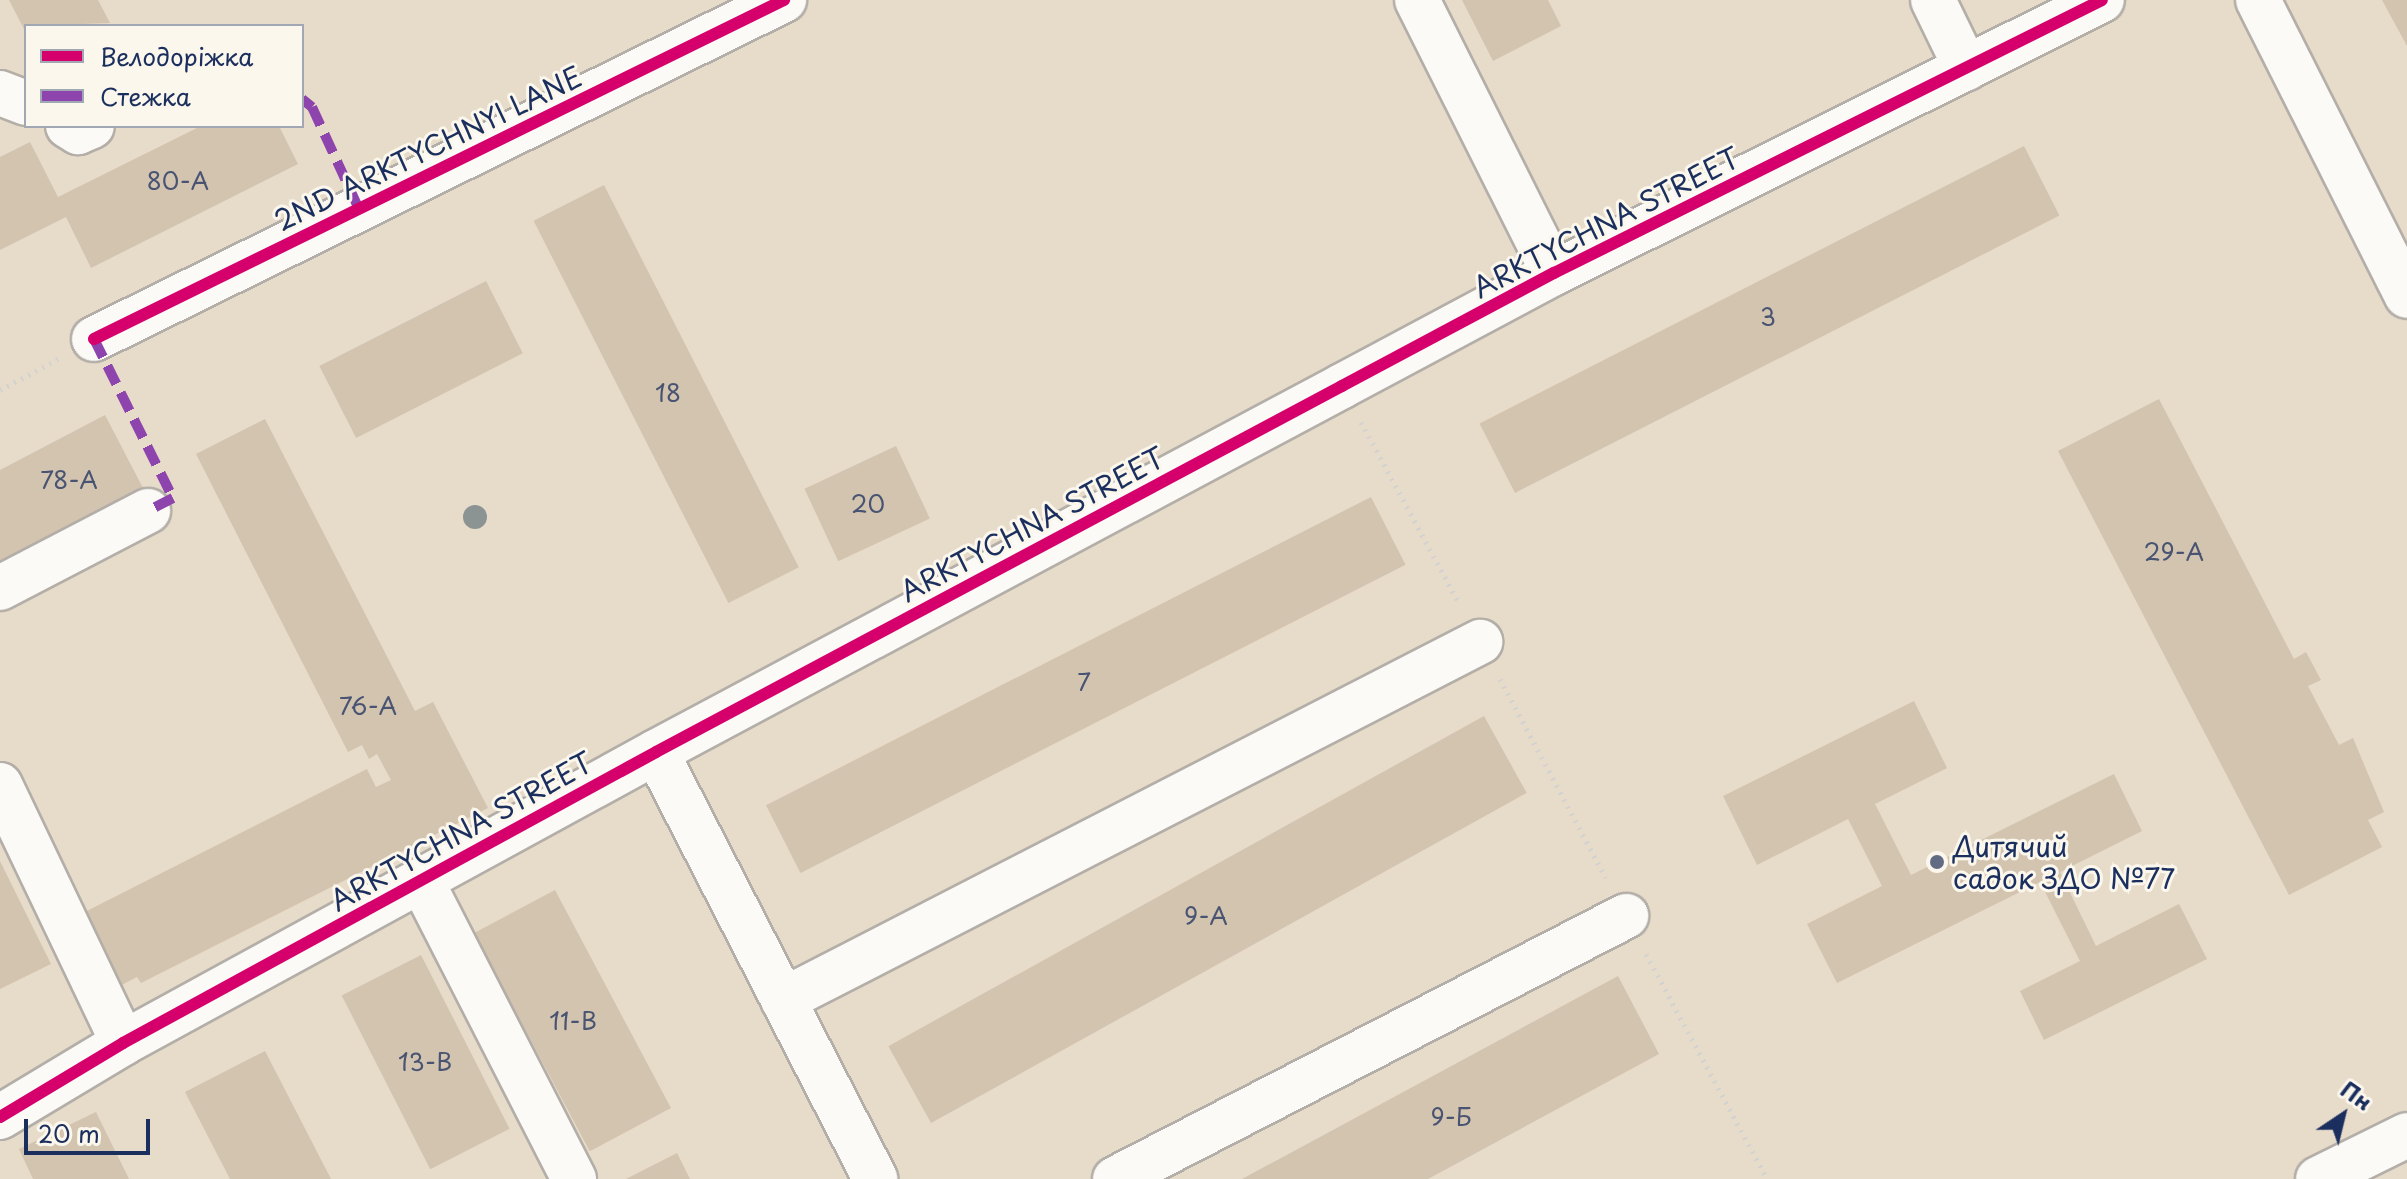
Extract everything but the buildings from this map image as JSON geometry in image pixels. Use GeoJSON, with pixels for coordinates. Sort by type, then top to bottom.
{"type":"FeatureCollection","features":[{"type":"Feature","properties":{"kind":"street","name":"2ND ARKTYCHNYI LANE"},"geometry":{"type":"LineString","coordinates":[[94,339],[784,0]]}},
{"type":"Feature","properties":{"kind":"street"},"geometry":{"type":"LineString","coordinates":[[1417,0],[1554,273]]}},
{"type":"Feature","properties":{"kind":"street"},"geometry":{"type":"LineString","coordinates":[[1933,0],[1966,68]]}},
{"type":"Feature","properties":{"kind":"street","name":"ARKTYCHNA STREET"},"geometry":{"type":"LineString","coordinates":[[0,1117],[123,1043],[656,752],[1554,273],[2102,0]]}},
{"type":"Feature","properties":{"kind":"street"},"geometry":{"type":"LineString","coordinates":[[2258,0],[2407,296]]}},
{"type":"Feature","properties":{"kind":"street"},"geometry":{"type":"LineString","coordinates":[[0,588],[148,511]]}},
{"type":"Feature","properties":{"kind":"street"},"geometry":{"type":"LineString","coordinates":[[783,1000],[1480,642]]}},
{"type":"Feature","properties":{"kind":"street"},"geometry":{"type":"LineString","coordinates":[[656,752],[875,1179]]}},
{"type":"Feature","properties":{"kind":"street"},"geometry":{"type":"LineString","coordinates":[[0,785],[123,1043]]}},
{"type":"Feature","properties":{"kind":"street"},"geometry":{"type":"LineString","coordinates":[[421,880],[574,1179]]}},
{"type":"Feature","properties":{"kind":"street"},"geometry":{"type":"LineString","coordinates":[[1115,1179],[1626,916]]}},
{"type":"Feature","properties":{"kind":"street"},"geometry":{"type":"LineString","coordinates":[[2318,1179],[2407,1135]]}},
{"type":"Feature","properties":{"kind":"path"},"geometry":{"type":"LineString","coordinates":[[0,390],[94,339]]}},
{"type":"Feature","properties":{"kind":"path"},"geometry":{"type":"LineString","coordinates":[[1342,386],[1767,1179]]}},
{"type":"Feature","properties":{"kind":"marked path"},"geometry":{"type":"LineString","coordinates":[[304,101],[312,107],[359,209]]}},
{"type":"Feature","properties":{"kind":"marked path"},"geometry":{"type":"LineString","coordinates":[[94,339],[173,498],[148,511]]}},
{"type":"Feature","properties":{"kind":"cycle path"},"geometry":{"type":"LineString","coordinates":[[94,339],[784,0]]}},
{"type":"Feature","properties":{"kind":"cycle path"},"geometry":{"type":"LineString","coordinates":[[0,1117],[123,1043],[656,752],[1554,273],[2102,0]]}},
{"type":"Feature","properties":{"kind":"place","name":"Дитячий садок ЗДО №77"},"geometry":{"type":"Point","coordinates":[1937,862]}}]}
